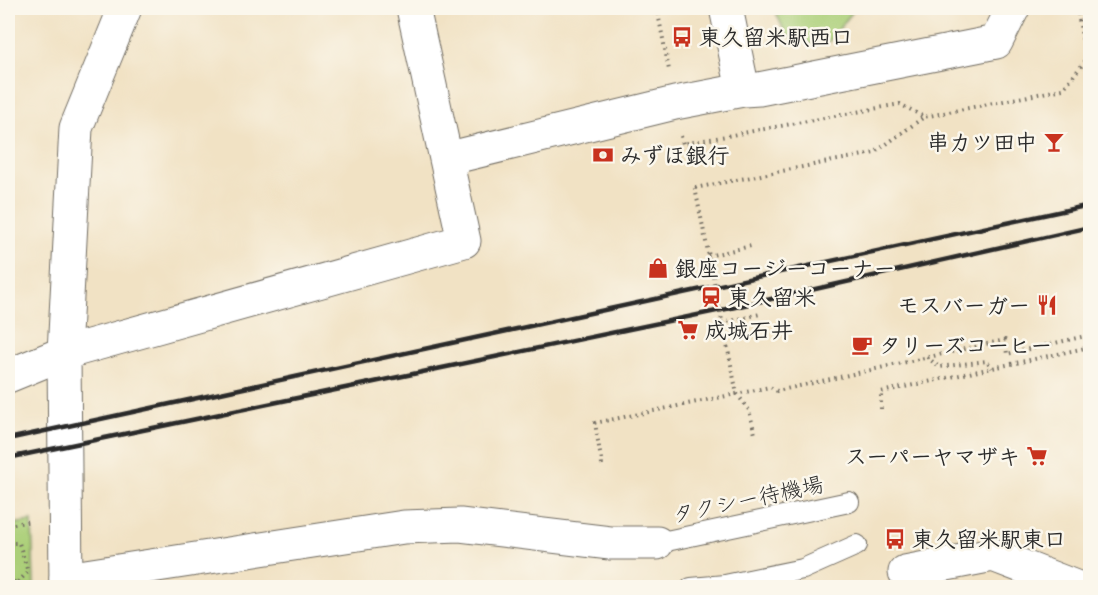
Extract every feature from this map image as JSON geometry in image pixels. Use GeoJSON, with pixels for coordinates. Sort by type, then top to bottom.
{"type":"FeatureCollection","features":[{"type":"Feature","properties":{"kind":"street"},"geometry":{"type":"LineString","coordinates":[[125,8],[76,128],[64,353],[66,583],[405,527],[460,525],[610,543],[657,543]]}},
{"type":"Feature","properties":{"kind":"street"},"geometry":{"type":"LineString","coordinates":[[8,376],[64,353],[464,241],[412,8]]}},
{"type":"Feature","properties":{"kind":"street"},"geometry":{"type":"LineString","coordinates":[[726,8],[743,90]]}},
{"type":"Feature","properties":{"kind":"street"},"geometry":{"type":"LineString","coordinates":[[446,159],[675,103],[759,89],[996,42],[1013,8]]}},
{"type":"Feature","properties":{"kind":"street"},"geometry":{"type":"LineString","coordinates":[[905,572],[993,555],[1078,588]]}},
{"type":"Feature","properties":{"kind":"lane","name":"タクシー待機場"},"geometry":{"type":"LineString","coordinates":[[657,543],[849,502]]}},
{"type":"Feature","properties":{"kind":"lane"},"geometry":{"type":"LineString","coordinates":[[691,588],[725,585],[803,569],[857,545]]}},
{"type":"Feature","properties":{"kind":"path"},"geometry":{"type":"LineString","coordinates":[[657,8],[670,77]]}},
{"type":"Feature","properties":{"kind":"path"},"geometry":{"type":"LineString","coordinates":[[755,434],[749,410],[737,394],[695,188],[874,153],[924,117],[1063,89],[1086,60],[1077,8]]}},
{"type":"Feature","properties":{"kind":"path"},"geometry":{"type":"LineString","coordinates":[[680,128],[683,144],[900,104],[924,117]]}},
{"type":"Feature","properties":{"kind":"path"},"geometry":{"type":"LineString","coordinates":[[708,256],[751,246]]}},
{"type":"Feature","properties":{"kind":"path"},"geometry":{"type":"LineString","coordinates":[[722,323],[760,314]]}},
{"type":"Feature","properties":{"kind":"path"},"geometry":{"type":"LineString","coordinates":[[602,465],[595,423],[770,387],[777,391],[1005,340],[1007,354],[1090,335]]}},
{"type":"Feature","properties":{"kind":"path"},"geometry":{"type":"LineString","coordinates":[[881,409],[881,392],[1090,347]]}},
{"type":"Feature","properties":{"kind":"path"},"geometry":{"type":"LineString","coordinates":[[926,356],[939,367],[987,361],[992,368]]}},
{"type":"Feature","properties":{"kind":"path"},"geometry":{"type":"LineString","coordinates":[[8,543],[19,543],[28,572],[18,585],[8,580]]}},
{"type":"Feature","properties":{"kind":"green space"},"geometry":{"type":"Polygon","coordinates":[[[774,8],[863,8],[854,10],[828,43],[814,45],[786,35],[774,8]]]}},
{"type":"Feature","properties":{"kind":"green space"},"geometry":{"type":"Polygon","coordinates":[[[32,521],[34,587],[8,587],[8,525],[32,521]]]}},
{"type":"Feature","properties":{"kind":"railway"},"geometry":{"type":"LineString","coordinates":[[8,439],[1090,205]]}},
{"type":"Feature","properties":{"kind":"railway"},"geometry":{"type":"LineString","coordinates":[[8,458],[731,308],[1090,227]]}},
{"type":"Feature","properties":{"kind":"place","name":"東久留米駅西口"},"geometry":{"type":"Point","coordinates":[682,37]}},
{"type":"Feature","properties":{"kind":"place","name":"串カツ田中"},"geometry":{"type":"Point","coordinates":[1054,142]}},
{"type":"Feature","properties":{"kind":"place","name":"みずほ銀行"},"geometry":{"type":"Point","coordinates":[603,155]}},
{"type":"Feature","properties":{"kind":"place","name":"銀座コージーコーナー"},"geometry":{"type":"Point","coordinates":[658,268]}},
{"type":"Feature","properties":{"kind":"place","name":"東久留米"},"geometry":{"type":"Point","coordinates":[711,297]}},
{"type":"Feature","properties":{"kind":"place","name":"モスバーガー"},"geometry":{"type":"Point","coordinates":[1047,305]}},
{"type":"Feature","properties":{"kind":"place","name":"成城石井"},"geometry":{"type":"Point","coordinates":[688,330]}},
{"type":"Feature","properties":{"kind":"place","name":"タリーズコーヒー"},"geometry":{"type":"Point","coordinates":[862,345]}},
{"type":"Feature","properties":{"kind":"place","name":"スーパーヤマザキ"},"geometry":{"type":"Point","coordinates":[1037,456]}},
{"type":"Feature","properties":{"kind":"place","name":"東久留米駅東口"},"geometry":{"type":"Point","coordinates":[895,539]}}]}
